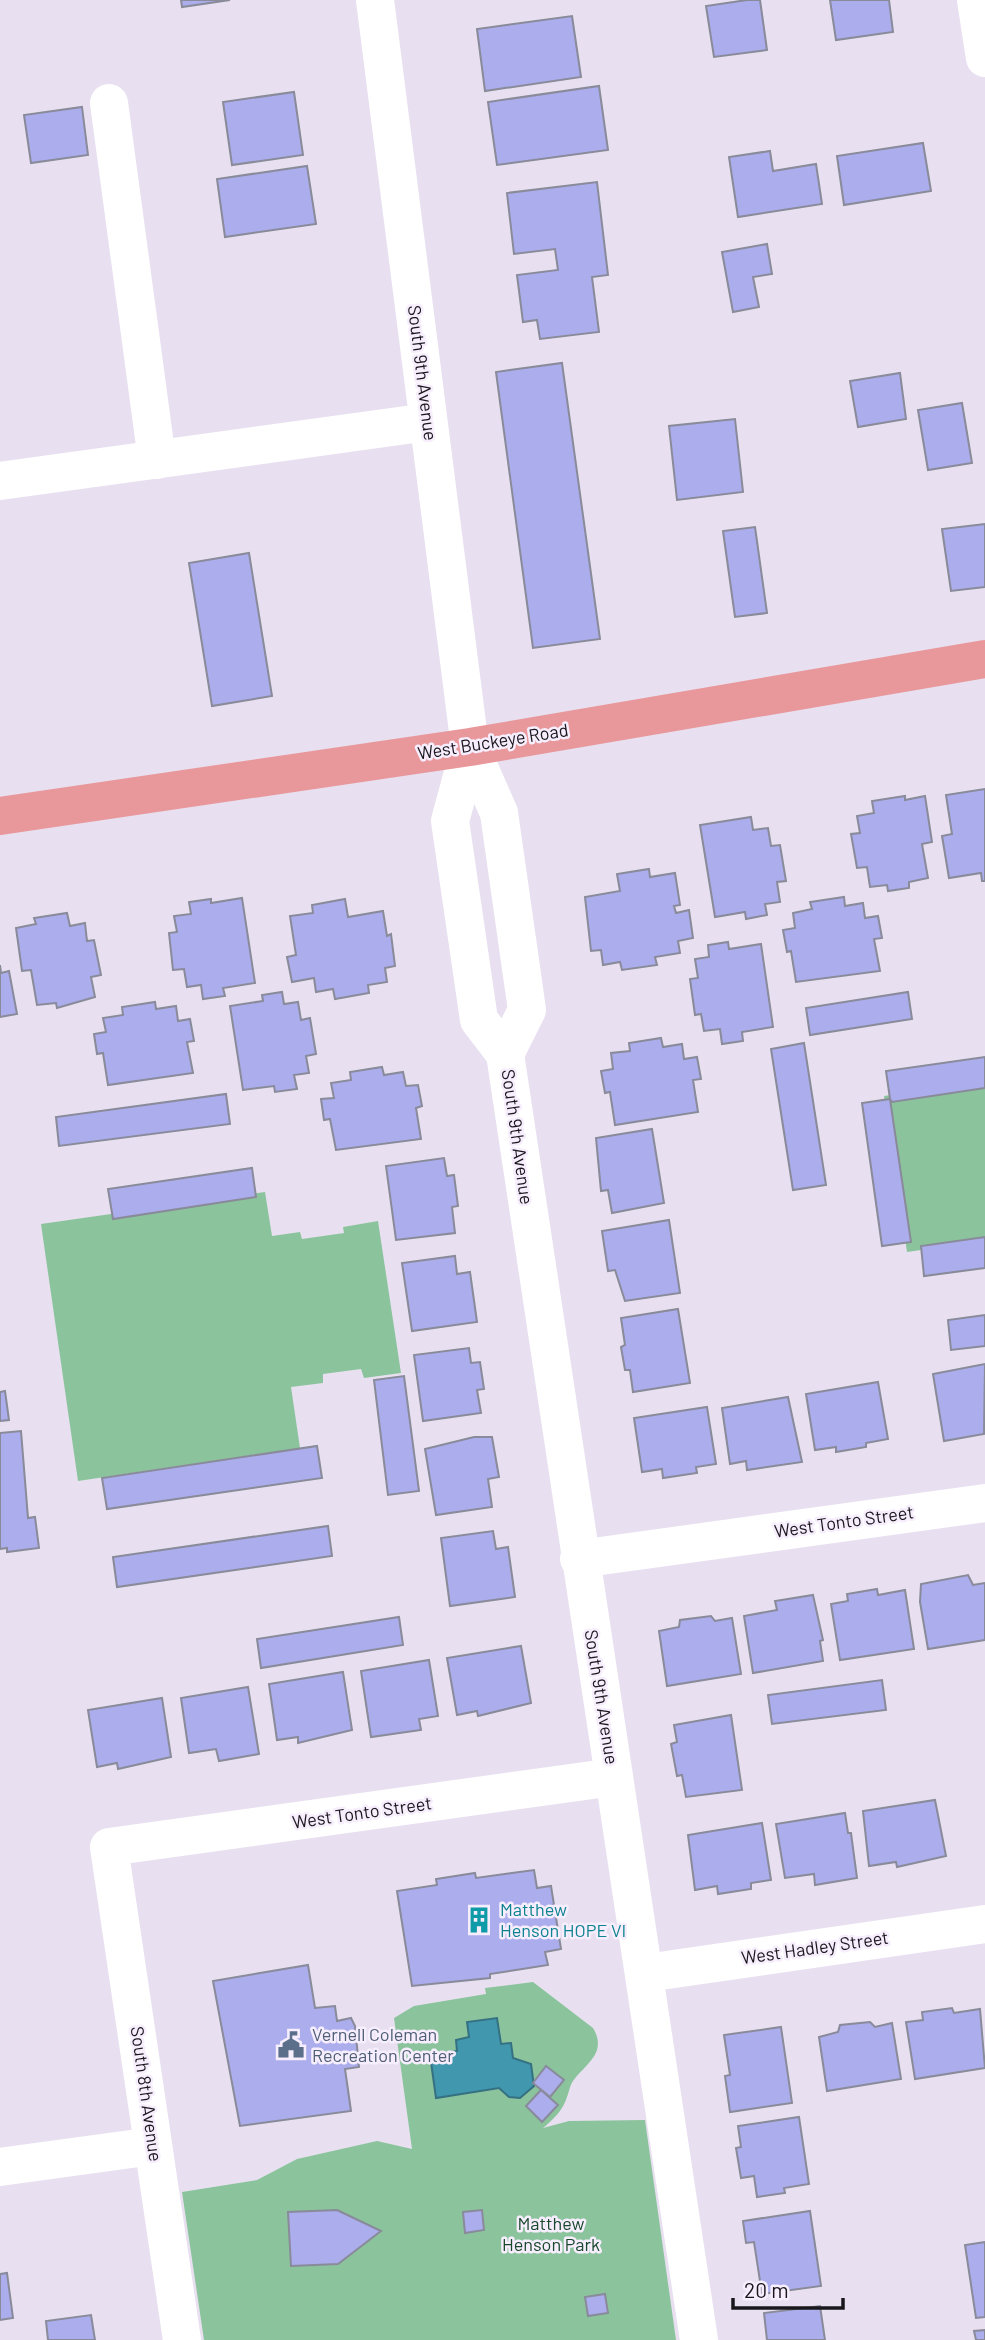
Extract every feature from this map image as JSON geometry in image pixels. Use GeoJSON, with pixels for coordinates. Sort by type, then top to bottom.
{"type":"FeatureCollection","features":[{"type":"Feature","properties":{"kind":"main road","name":"West Buckeye Road"},"geometry":{"type":"LineString","coordinates":[[0,816],[470,747],[985,659]]}},
{"type":"Feature","properties":{"kind":"street","name":"South 9th Avenue"},"geometry":{"type":"LineString","coordinates":[[375,0],[470,747],[499,813],[527,1010],[505,1055]]}},
{"type":"Feature","properties":{"kind":"street"},"geometry":{"type":"LineString","coordinates":[[976,0],[985,58]]}},
{"type":"Feature","properties":{"kind":"street"},"geometry":{"type":"LineString","coordinates":[[109,103],[157,460]]}},
{"type":"Feature","properties":{"kind":"street"},"geometry":{"type":"LineString","coordinates":[[0,481],[428,422]]}},
{"type":"Feature","properties":{"kind":"street","name":"South 9th Avenue"},"geometry":{"type":"LineString","coordinates":[[470,747],[450,821],[479,1020],[505,1055],[579,1559],[646,1973],[699,2340]]}},
{"type":"Feature","properties":{"kind":"street","name":"West Tonto Street"},"geometry":{"type":"LineString","coordinates":[[579,1559],[985,1503]]}},
{"type":"Feature","properties":{"kind":"street","name":"West Tonto Street"},"geometry":{"type":"LineString","coordinates":[[109,1847],[614,1777]]}},
{"type":"Feature","properties":{"kind":"street","name":"South 8th Avenue"},"geometry":{"type":"LineString","coordinates":[[109,1847],[182,2340]]}},
{"type":"Feature","properties":{"kind":"street","name":"West Hadley Street"},"geometry":{"type":"LineString","coordinates":[[646,1973],[985,1924]]}},
{"type":"Feature","properties":{"kind":"street"},"geometry":{"type":"LineString","coordinates":[[0,2167],[153,2146]]}},
{"type":"Feature","properties":{"kind":"green space"},"geometry":{"type":"Polygon","coordinates":[[[985,1081],[985,1241],[907,1252],[884,1096],[985,1081]]]}},
{"type":"Feature","properties":{"kind":"green space"},"geometry":{"type":"Polygon","coordinates":[[[265,1192],[272,1236],[300,1232],[302,1239],[344,1233],[343,1227],[378,1221],[401,1373],[364,1378],[361,1369],[323,1374],[323,1383],[291,1387],[300,1448],[78,1481],[41,1224],[265,1192]]]}},
{"type":"Feature","properties":{"kind":"green space","name":"Matthew Henson Park"},"geometry":{"type":"Polygon","coordinates":[[[533,1982],[593,2028],[598,2044],[593,2057],[572,2083],[560,2110],[543,2128],[569,2121],[645,2120],[676,2340],[204,2340],[182,2192],[257,2180],[297,2159],[377,2141],[412,2149],[394,2018],[414,2006],[486,1994],[485,1988],[533,1982]]]}},
{"type":"Feature","properties":{"kind":"water"},"geometry":{"type":"Polygon","coordinates":[[[497,2018],[501,2044],[511,2043],[513,2058],[531,2064],[534,2086],[520,2098],[509,2097],[499,2088],[436,2098],[430,2055],[457,2051],[456,2040],[469,2037],[467,2022],[497,2018]]]}},
{"type":"Feature","properties":{"kind":"building"},"geometry":{"type":"Polygon","coordinates":[[[181,0],[230,0],[182,7],[181,0]]]}},
{"type":"Feature","properties":{"kind":"building"},"geometry":{"type":"Polygon","coordinates":[[[760,0],[767,50],[714,57],[706,6],[760,0]]]}},
{"type":"Feature","properties":{"kind":"building"},"geometry":{"type":"Polygon","coordinates":[[[830,0],[889,0],[893,32],[836,40],[830,0]]]}},
{"type":"Feature","properties":{"kind":"building"},"geometry":{"type":"Polygon","coordinates":[[[572,16],[581,77],[485,91],[477,29],[572,16]]]}},
{"type":"Feature","properties":{"kind":"building"},"geometry":{"type":"Polygon","coordinates":[[[599,86],[608,150],[497,165],[488,102],[599,86]]]}},
{"type":"Feature","properties":{"kind":"building"},"geometry":{"type":"Polygon","coordinates":[[[294,92],[303,155],[232,165],[223,102],[294,92]]]}},
{"type":"Feature","properties":{"kind":"building"},"geometry":{"type":"Polygon","coordinates":[[[82,107],[88,155],[31,163],[24,115],[82,107]]]}},
{"type":"Feature","properties":{"kind":"building"},"geometry":{"type":"Polygon","coordinates":[[[923,143],[931,191],[844,205],[837,156],[923,143]]]}},
{"type":"Feature","properties":{"kind":"building"},"geometry":{"type":"Polygon","coordinates":[[[770,151],[773,171],[816,164],[822,204],[738,217],[729,157],[770,151]]]}},
{"type":"Feature","properties":{"kind":"building"},"geometry":{"type":"Polygon","coordinates":[[[307,166],[316,224],[225,237],[217,179],[307,166]]]}},
{"type":"Feature","properties":{"kind":"building"},"geometry":{"type":"Polygon","coordinates":[[[597,182],[608,275],[592,277],[599,332],[540,339],[537,320],[523,322],[517,275],[558,270],[555,249],[514,254],[507,193],[597,182]]]}},
{"type":"Feature","properties":{"kind":"building"},"geometry":{"type":"Polygon","coordinates":[[[767,244],[772,274],[753,277],[759,307],[733,312],[722,252],[767,244]]]}},
{"type":"Feature","properties":{"kind":"building"},"geometry":{"type":"Polygon","coordinates":[[[562,363],[600,639],[533,648],[496,372],[562,363]]]}},
{"type":"Feature","properties":{"kind":"building"},"geometry":{"type":"Polygon","coordinates":[[[900,373],[906,419],[858,427],[850,381],[900,373]]]}},
{"type":"Feature","properties":{"kind":"building"},"geometry":{"type":"Polygon","coordinates":[[[962,403],[972,463],[928,470],[918,410],[962,403]]]}},
{"type":"Feature","properties":{"kind":"building"},"geometry":{"type":"Polygon","coordinates":[[[735,419],[743,492],[677,500],[669,426],[735,419]]]}},
{"type":"Feature","properties":{"kind":"building"},"geometry":{"type":"Polygon","coordinates":[[[985,524],[985,587],[951,591],[942,529],[985,524]]]}},
{"type":"Feature","properties":{"kind":"building"},"geometry":{"type":"Polygon","coordinates":[[[755,527],[767,613],[735,617],[723,531],[755,527]]]}},
{"type":"Feature","properties":{"kind":"building"},"geometry":{"type":"Polygon","coordinates":[[[249,553],[272,696],[212,706],[189,563],[249,553]]]}},
{"type":"Feature","properties":{"kind":"building"},"geometry":{"type":"Polygon","coordinates":[[[985,789],[985,881],[982,881],[981,873],[949,878],[942,836],[952,834],[946,795],[985,789]]]}},
{"type":"Feature","properties":{"kind":"building"},"geometry":{"type":"Polygon","coordinates":[[[905,796],[905,800],[925,796],[932,842],[922,844],[928,878],[909,882],[909,888],[888,891],[887,885],[870,887],[867,867],[857,868],[851,834],[860,833],[857,816],[874,813],[872,801],[905,796]]]}},
{"type":"Feature","properties":{"kind":"building"},"geometry":{"type":"Polygon","coordinates":[[[751,817],[753,830],[768,828],[771,846],[780,845],[786,881],[777,882],[780,902],[765,904],[767,915],[746,919],[745,912],[715,917],[700,825],[751,817]]]}},
{"type":"Feature","properties":{"kind":"building"},"geometry":{"type":"Polygon","coordinates":[[[649,869],[650,877],[675,873],[680,905],[674,906],[676,913],[689,910],[693,938],[678,941],[680,953],[655,957],[657,965],[622,970],[620,962],[603,965],[601,950],[591,951],[585,897],[620,891],[617,874],[649,869]]]}},
{"type":"Feature","properties":{"kind":"building"},"geometry":{"type":"Polygon","coordinates":[[[844,897],[845,906],[863,903],[865,918],[878,916],[882,938],[874,939],[880,971],[796,982],[791,951],[787,952],[783,930],[795,928],[793,913],[812,909],[810,902],[844,897]]]}},
{"type":"Feature","properties":{"kind":"building"},"geometry":{"type":"Polygon","coordinates":[[[242,898],[255,983],[223,988],[225,996],[203,999],[201,985],[187,987],[184,969],[173,970],[169,933],[177,932],[174,916],[191,914],[189,902],[211,899],[211,903],[242,898]]]}},
{"type":"Feature","properties":{"kind":"building"},"geometry":{"type":"Polygon","coordinates":[[[345,899],[348,917],[383,911],[387,936],[391,934],[395,966],[385,968],[387,982],[368,985],[369,993],[335,999],[333,989],[316,992],[314,978],[292,982],[287,957],[296,955],[290,916],[313,913],[312,905],[345,899]]]}},
{"type":"Feature","properties":{"kind":"building"},"geometry":{"type":"Polygon","coordinates":[[[67,913],[70,926],[85,923],[87,941],[94,940],[101,975],[91,977],[95,997],[57,1008],[56,1003],[37,1005],[31,970],[22,971],[16,928],[36,924],[34,918],[67,913]]]}},
{"type":"Feature","properties":{"kind":"building"},"geometry":{"type":"Polygon","coordinates":[[[728,942],[729,949],[761,944],[773,1027],[742,1032],[743,1041],[722,1044],[720,1029],[704,1031],[701,1014],[695,1015],[690,979],[698,978],[695,959],[709,957],[708,945],[728,942]]]}},
{"type":"Feature","properties":{"kind":"building"},"geometry":{"type":"Polygon","coordinates":[[[0,965],[1,973],[9,971],[17,1014],[0,1017],[0,965]]]}},
{"type":"Feature","properties":{"kind":"building"},"geometry":{"type":"Polygon","coordinates":[[[282,992],[284,1004],[298,1002],[301,1020],[310,1018],[316,1054],[306,1056],[309,1073],[294,1075],[297,1089],[275,1092],[274,1086],[243,1090],[230,1006],[263,1001],[262,995],[282,992]]]}},
{"type":"Feature","properties":{"kind":"building"},"geometry":{"type":"Polygon","coordinates":[[[908,992],[912,1019],[810,1035],[806,1008],[908,992]]]}},
{"type":"Feature","properties":{"kind":"building"},"geometry":{"type":"Polygon","coordinates":[[[155,1002],[156,1009],[176,1006],[178,1021],[190,1019],[194,1041],[187,1042],[193,1073],[108,1085],[103,1053],[97,1054],[94,1034],[106,1032],[103,1018],[123,1015],[122,1007],[155,1002]]]}},
{"type":"Feature","properties":{"kind":"building"},"geometry":{"type":"Polygon","coordinates":[[[661,1038],[663,1047],[682,1044],[684,1059],[697,1057],[701,1079],[693,1080],[698,1112],[615,1125],[610,1092],[605,1093],[601,1071],[613,1069],[611,1053],[630,1051],[629,1043],[661,1038]]]}},
{"type":"Feature","properties":{"kind":"building"},"geometry":{"type":"Polygon","coordinates":[[[804,1043],[826,1185],[793,1190],[771,1049],[804,1043]]]}},
{"type":"Feature","properties":{"kind":"building"},"geometry":{"type":"Polygon","coordinates":[[[985,1057],[985,1088],[892,1102],[890,1099],[886,1071],[985,1057]]]}},
{"type":"Feature","properties":{"kind":"building"},"geometry":{"type":"Polygon","coordinates":[[[382,1067],[384,1075],[403,1072],[406,1086],[418,1085],[422,1106],[416,1108],[421,1139],[336,1150],[330,1119],[324,1120],[321,1099],[334,1098],[331,1083],[351,1080],[350,1072],[382,1067]]]}},
{"type":"Feature","properties":{"kind":"building"},"geometry":{"type":"Polygon","coordinates":[[[226,1094],[230,1124],[59,1146],[56,1117],[226,1094]]]}},
{"type":"Feature","properties":{"kind":"building"},"geometry":{"type":"Polygon","coordinates":[[[890,1099],[911,1242],[882,1246],[862,1103],[890,1099]]]}},
{"type":"Feature","properties":{"kind":"building"},"geometry":{"type":"Polygon","coordinates":[[[652,1129],[664,1203],[612,1213],[608,1190],[601,1191],[596,1138],[652,1129]]]}},
{"type":"Feature","properties":{"kind":"building"},"geometry":{"type":"Polygon","coordinates":[[[444,1158],[447,1176],[454,1175],[458,1206],[452,1207],[455,1233],[396,1240],[386,1166],[444,1158]]]}},
{"type":"Feature","properties":{"kind":"building"},"geometry":{"type":"Polygon","coordinates":[[[252,1168],[256,1197],[113,1219],[108,1189],[252,1168]]]}},
{"type":"Feature","properties":{"kind":"building"},"geometry":{"type":"Polygon","coordinates":[[[669,1220],[680,1293],[625,1301],[615,1270],[608,1271],[602,1231],[669,1220]]]}},
{"type":"Feature","properties":{"kind":"building"},"geometry":{"type":"Polygon","coordinates":[[[985,1237],[985,1268],[924,1276],[921,1246],[985,1237]]]}},
{"type":"Feature","properties":{"kind":"building"},"geometry":{"type":"Polygon","coordinates":[[[455,1256],[457,1274],[470,1272],[477,1322],[412,1331],[402,1263],[455,1256]]]}},
{"type":"Feature","properties":{"kind":"building"},"geometry":{"type":"Polygon","coordinates":[[[678,1309],[690,1383],[633,1392],[630,1370],[625,1370],[621,1347],[625,1345],[621,1318],[678,1309]]]}},
{"type":"Feature","properties":{"kind":"building"},"geometry":{"type":"Polygon","coordinates":[[[985,1315],[985,1346],[951,1350],[948,1320],[985,1315]]]}},
{"type":"Feature","properties":{"kind":"building"},"geometry":{"type":"Polygon","coordinates":[[[469,1348],[471,1363],[480,1362],[484,1389],[477,1390],[481,1413],[423,1421],[414,1355],[469,1348]]]}},
{"type":"Feature","properties":{"kind":"building"},"geometry":{"type":"Polygon","coordinates":[[[985,1364],[984,1434],[944,1441],[933,1374],[985,1364]]]}},
{"type":"Feature","properties":{"kind":"building"},"geometry":{"type":"Polygon","coordinates":[[[404,1376],[419,1491],[388,1495],[374,1380],[404,1376]]]}},
{"type":"Feature","properties":{"kind":"building"},"geometry":{"type":"Polygon","coordinates":[[[878,1382],[888,1439],[866,1443],[866,1447],[836,1452],[836,1447],[815,1450],[806,1394],[878,1382]]]}},
{"type":"Feature","properties":{"kind":"building"},"geometry":{"type":"Polygon","coordinates":[[[5,1391],[9,1420],[0,1421],[0,1392],[5,1391]]]}},
{"type":"Feature","properties":{"kind":"building"},"geometry":{"type":"Polygon","coordinates":[[[788,1397],[802,1462],[747,1470],[746,1461],[730,1464],[722,1408],[788,1397]]]}},
{"type":"Feature","properties":{"kind":"building"},"geometry":{"type":"Polygon","coordinates":[[[707,1407],[716,1464],[696,1467],[697,1473],[663,1478],[662,1469],[642,1472],[634,1418],[707,1407]]]}},
{"type":"Feature","properties":{"kind":"building"},"geometry":{"type":"Polygon","coordinates":[[[21,1431],[28,1518],[35,1517],[39,1548],[7,1552],[7,1548],[0,1549],[0,1433],[21,1431]]]}},
{"type":"Feature","properties":{"kind":"building"},"geometry":{"type":"Polygon","coordinates":[[[474,1437],[492,1437],[499,1477],[488,1479],[492,1507],[436,1515],[425,1449],[474,1437]]]}},
{"type":"Feature","properties":{"kind":"building"},"geometry":{"type":"Polygon","coordinates":[[[317,1446],[322,1478],[107,1509],[102,1478],[317,1446]]]}},
{"type":"Feature","properties":{"kind":"building"},"geometry":{"type":"Polygon","coordinates":[[[328,1526],[332,1556],[117,1587],[113,1557],[328,1526]]]}},
{"type":"Feature","properties":{"kind":"building"},"geometry":{"type":"Polygon","coordinates":[[[493,1531],[496,1549],[508,1547],[515,1597],[450,1606],[441,1538],[493,1531]]]}},
{"type":"Feature","properties":{"kind":"building"},"geometry":{"type":"Polygon","coordinates":[[[968,1575],[973,1585],[985,1583],[985,1640],[928,1649],[920,1602],[921,1584],[968,1575]]]}},
{"type":"Feature","properties":{"kind":"building"},"geometry":{"type":"Polygon","coordinates":[[[877,1589],[878,1595],[905,1590],[914,1649],[840,1660],[831,1604],[848,1601],[847,1594],[877,1589]]]}},
{"type":"Feature","properties":{"kind":"building"},"geometry":{"type":"Polygon","coordinates":[[[813,1595],[823,1640],[820,1641],[823,1661],[753,1673],[744,1616],[777,1610],[775,1601],[813,1595]]]}},
{"type":"Feature","properties":{"kind":"building"},"geometry":{"type":"Polygon","coordinates":[[[711,1616],[715,1621],[732,1618],[741,1674],[667,1686],[659,1631],[679,1627],[680,1620],[711,1616]]]}},
{"type":"Feature","properties":{"kind":"building"},"geometry":{"type":"Polygon","coordinates":[[[399,1617],[403,1645],[261,1668],[257,1639],[399,1617]]]}},
{"type":"Feature","properties":{"kind":"building"},"geometry":{"type":"Polygon","coordinates":[[[521,1646],[531,1703],[478,1716],[477,1711],[457,1715],[447,1658],[521,1646]]]}},
{"type":"Feature","properties":{"kind":"building"},"geometry":{"type":"Polygon","coordinates":[[[429,1660],[438,1716],[419,1719],[421,1730],[371,1737],[361,1671],[429,1660]]]}},
{"type":"Feature","properties":{"kind":"building"},"geometry":{"type":"Polygon","coordinates":[[[343,1672],[352,1730],[298,1743],[298,1737],[277,1740],[269,1684],[343,1672]]]}},
{"type":"Feature","properties":{"kind":"building"},"geometry":{"type":"Polygon","coordinates":[[[882,1680],[886,1710],[772,1724],[768,1695],[882,1680]]]}},
{"type":"Feature","properties":{"kind":"building"},"geometry":{"type":"Polygon","coordinates":[[[248,1687],[259,1754],[219,1761],[216,1749],[189,1753],[181,1698],[248,1687]]]}},
{"type":"Feature","properties":{"kind":"building"},"geometry":{"type":"Polygon","coordinates":[[[162,1698],[171,1757],[118,1769],[117,1763],[97,1767],[88,1710],[162,1698]]]}},
{"type":"Feature","properties":{"kind":"building"},"geometry":{"type":"Polygon","coordinates":[[[731,1715],[742,1790],[686,1797],[682,1775],[677,1776],[671,1744],[677,1742],[674,1725],[731,1715]]]}},
{"type":"Feature","properties":{"kind":"building"},"geometry":{"type":"Polygon","coordinates":[[[935,1800],[946,1856],[897,1867],[896,1862],[869,1866],[863,1811],[935,1800]]]}},
{"type":"Feature","properties":{"kind":"building"},"geometry":{"type":"Polygon","coordinates":[[[845,1813],[848,1833],[851,1833],[857,1878],[815,1885],[814,1874],[785,1878],[776,1824],[845,1813]]]}},
{"type":"Feature","properties":{"kind":"building"},"geometry":{"type":"Polygon","coordinates":[[[762,1823],[771,1880],[751,1883],[751,1889],[718,1894],[717,1886],[695,1890],[688,1835],[762,1823]]]}},
{"type":"Feature","properties":{"kind":"building","name":"Matthew Henson HOPE VI"},"geometry":{"type":"Polygon","coordinates":[[[534,1870],[537,1888],[551,1886],[561,1949],[545,1952],[548,1965],[490,1974],[490,1978],[412,1986],[397,1891],[437,1885],[436,1879],[475,1873],[476,1878],[534,1870]]]}},
{"type":"Feature","properties":{"kind":"building","name":"Vernell Coleman Recreation Center"},"geometry":{"type":"Polygon","coordinates":[[[308,1965],[315,2008],[335,2006],[337,2021],[351,2018],[355,2026],[359,2067],[345,2069],[351,2111],[240,2126],[213,1981],[308,1965]]]}},
{"type":"Feature","properties":{"kind":"building"},"geometry":{"type":"Polygon","coordinates":[[[952,2008],[954,2013],[980,2009],[985,2068],[915,2079],[906,2022],[923,2020],[922,2012],[952,2008]]]}},
{"type":"Feature","properties":{"kind":"building"},"geometry":{"type":"Polygon","coordinates":[[[870,2022],[875,2027],[892,2023],[901,2079],[827,2091],[819,2037],[838,2032],[840,2025],[870,2022]]]}},
{"type":"Feature","properties":{"kind":"building"},"geometry":{"type":"Polygon","coordinates":[[[781,2027],[792,2103],[730,2112],[725,2076],[730,2075],[724,2035],[781,2027]]]}},
{"type":"Feature","properties":{"kind":"building"},"geometry":{"type":"Polygon","coordinates":[[[546,2066],[564,2080],[550,2097],[533,2083],[546,2066]]]}},
{"type":"Feature","properties":{"kind":"building"},"geometry":{"type":"Polygon","coordinates":[[[541,2090],[558,2105],[542,2122],[526,2106],[541,2090]]]}},
{"type":"Feature","properties":{"kind":"building"},"geometry":{"type":"Polygon","coordinates":[[[799,2117],[809,2184],[784,2188],[785,2193],[757,2197],[754,2176],[741,2178],[736,2148],[741,2147],[738,2126],[799,2117]]]}},
{"type":"Feature","properties":{"kind":"building"},"geometry":{"type":"Polygon","coordinates":[[[337,2210],[381,2231],[338,2264],[291,2266],[288,2212],[337,2210]]]}},
{"type":"Feature","properties":{"kind":"building"},"geometry":{"type":"Polygon","coordinates":[[[482,2210],[484,2230],[465,2233],[463,2212],[482,2210]]]}},
{"type":"Feature","properties":{"kind":"building"},"geometry":{"type":"Polygon","coordinates":[[[810,2211],[821,2286],[762,2294],[754,2242],[746,2243],[743,2221],[810,2211]]]}},
{"type":"Feature","properties":{"kind":"building"},"geometry":{"type":"Polygon","coordinates":[[[985,2242],[985,2317],[976,2318],[965,2245],[985,2242]]]}},
{"type":"Feature","properties":{"kind":"building"},"geometry":{"type":"Polygon","coordinates":[[[7,2273],[13,2318],[0,2320],[0,2274],[7,2273]]]}},
{"type":"Feature","properties":{"kind":"building"},"geometry":{"type":"Polygon","coordinates":[[[605,2294],[608,2313],[588,2316],[585,2297],[605,2294]]]}},
{"type":"Feature","properties":{"kind":"building"},"geometry":{"type":"Polygon","coordinates":[[[820,2306],[825,2340],[767,2340],[764,2313],[820,2306]]]}},
{"type":"Feature","properties":{"kind":"building"},"geometry":{"type":"Polygon","coordinates":[[[91,2315],[95,2340],[48,2340],[46,2321],[91,2315]]]}},
{"type":"Feature","properties":{"kind":"building"},"geometry":{"type":"Polygon","coordinates":[[[985,2330],[985,2340],[976,2340],[974,2331],[985,2330]]]}},
{"type":"Feature","properties":{"kind":"place","name":"Matthew Henson HOPE VI"},"geometry":{"type":"Point","coordinates":[479,1920]}},
{"type":"Feature","properties":{"kind":"place","name":"Vernell Coleman Recreation Center"},"geometry":{"type":"Point","coordinates":[291,2045]}}]}
